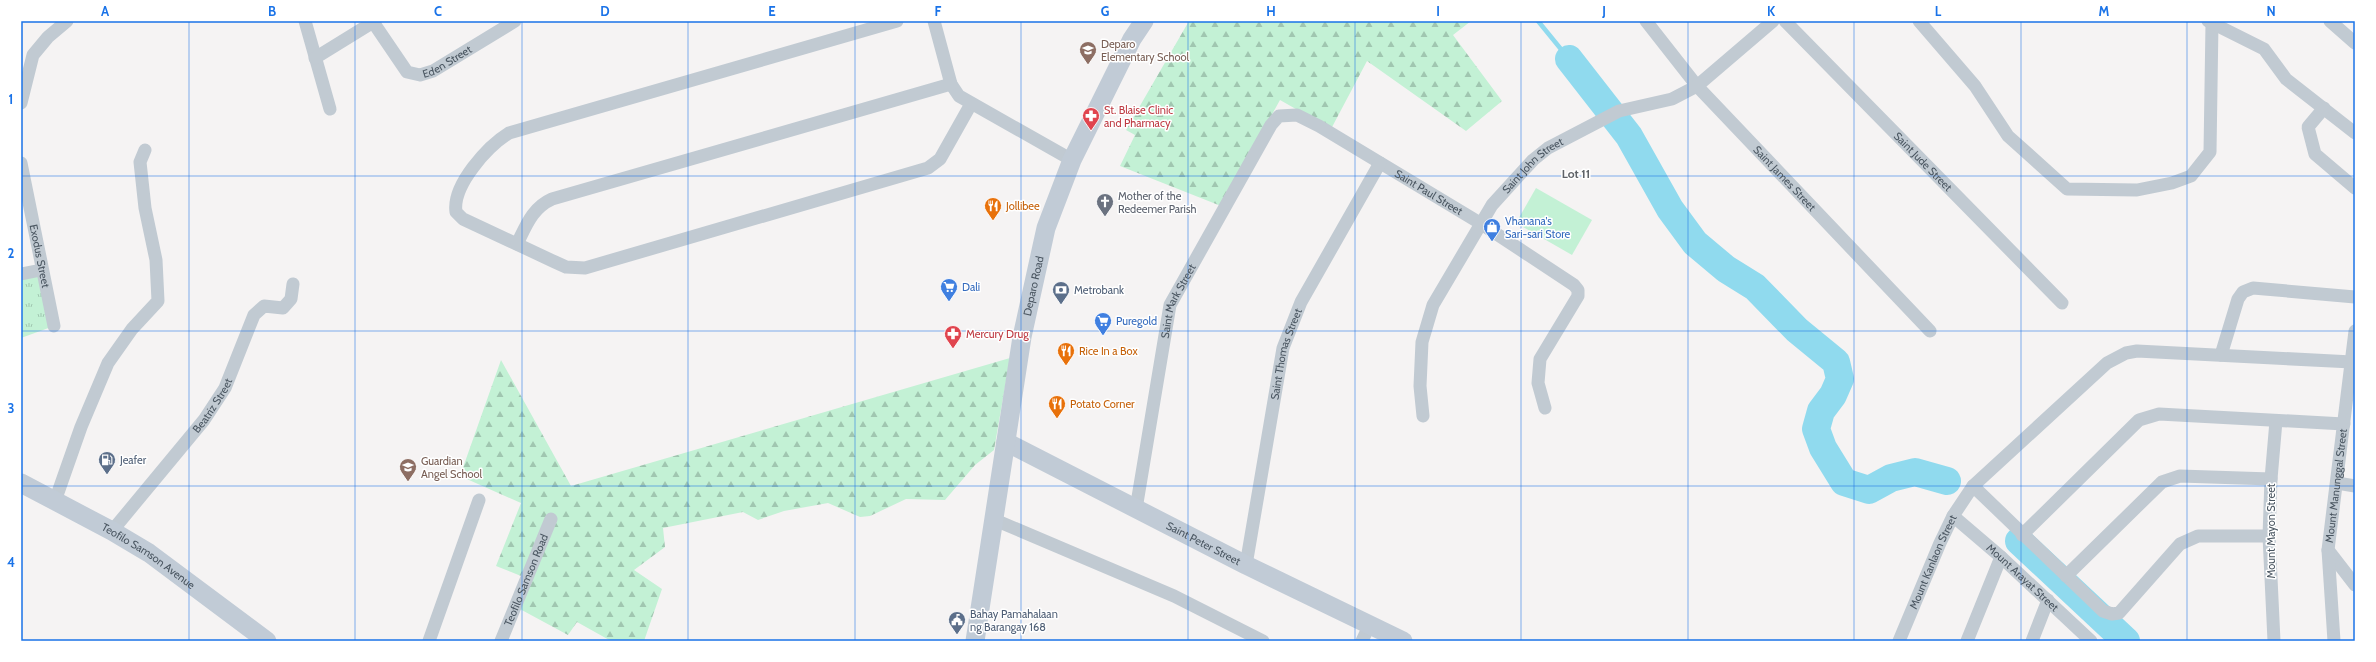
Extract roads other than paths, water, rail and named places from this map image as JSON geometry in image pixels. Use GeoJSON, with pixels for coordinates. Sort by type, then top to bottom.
{"type":"FeatureCollection","features":[{"type":"Feature","properties":{"kind":"main road","name":"Deparo Road"},"geometry":{"type":"LineString","coordinates":[[975,641],[995,520],[1022,337],[1038,262],[1052,207],[1130,30],[1144,21]]}},
{"type":"Feature","properties":{"kind":"main road","name":"Saint Peter Street"},"geometry":{"type":"LineString","coordinates":[[1006,442],[1246,566],[1403,641]]}},
{"type":"Feature","properties":{"kind":"main road","name":"Teofilo Samson Avenue"},"geometry":{"type":"LineString","coordinates":[[21,483],[112,531],[181,575],[267,641]]}},
{"type":"Feature","properties":{"kind":"street"},"geometry":{"type":"LineString","coordinates":[[21,102],[33,55],[48,37],[67,21]]}},
{"type":"Feature","properties":{"kind":"street"},"geometry":{"type":"LineString","coordinates":[[305,21],[330,109]]}},
{"type":"Feature","properties":{"kind":"street"},"geometry":{"type":"LineString","coordinates":[[315,58],[374,21]]}},
{"type":"Feature","properties":{"kind":"street","name":"Eden Street"},"geometry":{"type":"LineString","coordinates":[[374,21],[406,72],[420,75],[433,71],[515,21]]}},
{"type":"Feature","properties":{"kind":"street"},"geometry":{"type":"LineString","coordinates":[[897,21],[509,133],[486,150],[475,164],[464,183],[455,207],[456,212],[463,219],[566,267],[585,268],[921,170],[940,159],[971,104]]}},
{"type":"Feature","properties":{"kind":"street"},"geometry":{"type":"LineString","coordinates":[[934,21],[951,84],[959,96],[1072,160]]}},
{"type":"Feature","properties":{"kind":"street","name":"Saint James Street"},"geometry":{"type":"LineString","coordinates":[[1646,21],[1697,86],[1930,331]]}},
{"type":"Feature","properties":{"kind":"street","name":"Saint John Street"},"geometry":{"type":"LineString","coordinates":[[1424,416],[1420,386],[1424,335],[1434,305],[1480,223],[1492,206],[1533,160],[1548,148],[1619,111],[1672,99],[1697,86],[1773,21]]}},
{"type":"Feature","properties":{"kind":"street","name":"Saint Jude Street"},"geometry":{"type":"LineString","coordinates":[[1785,21],[2062,303]]}},
{"type":"Feature","properties":{"kind":"street"},"geometry":{"type":"LineString","coordinates":[[1919,21],[1975,86],[2008,136],[2067,189],[2137,190],[2172,183],[2191,176],[2210,152],[2210,22],[2264,49],[2286,79],[2355,133]]}},
{"type":"Feature","properties":{"kind":"street"},"geometry":{"type":"LineString","coordinates":[[2330,21],[2355,43]]}},
{"type":"Feature","properties":{"kind":"street"},"geometry":{"type":"LineString","coordinates":[[517,244],[531,215],[544,202],[552,199],[951,84]]}},
{"type":"Feature","properties":{"kind":"street"},"geometry":{"type":"LineString","coordinates":[[2324,108],[2308,127],[2315,154],[2355,188]]}},
{"type":"Feature","properties":{"kind":"street","name":"Saint Paul Street"},"geometry":{"type":"LineString","coordinates":[[1278,116],[1297,115],[1480,223],[1574,285],[1578,290],[1578,296],[1540,359],[1538,383],[1545,408]]}},
{"type":"Feature","properties":{"kind":"street","name":"Saint Mark Street"},"geometry":{"type":"LineString","coordinates":[[1136,509],[1170,305],[1271,125],[1278,116]]}},
{"type":"Feature","properties":{"kind":"street"},"geometry":{"type":"LineString","coordinates":[[54,501],[81,427],[108,363],[132,329],[158,301],[156,260],[145,208],[140,162],[145,150]]}},
{"type":"Feature","properties":{"kind":"street","name":"Exodus Street"},"geometry":{"type":"LineString","coordinates":[[21,163],[41,270],[54,326]]}},
{"type":"Feature","properties":{"kind":"street","name":"Saint Thomas Street"},"geometry":{"type":"LineString","coordinates":[[1246,566],[1283,348],[1301,302],[1380,163]]}},
{"type":"Feature","properties":{"kind":"street"},"geometry":{"type":"LineString","coordinates":[[21,274],[41,270]]}},
{"type":"Feature","properties":{"kind":"street","name":"Beatriz Street"},"geometry":{"type":"LineString","coordinates":[[112,531],[209,414],[225,388],[254,315],[264,306],[283,308],[291,299],[293,284]]}},
{"type":"Feature","properties":{"kind":"street"},"geometry":{"type":"LineString","coordinates":[[2221,356],[2238,299],[2243,292],[2253,288],[2355,297]]}},
{"type":"Feature","properties":{"kind":"street","name":"Mount Manunggal Street"},"geometry":{"type":"LineString","coordinates":[[2334,641],[2328,550],[2355,332]]}},
{"type":"Feature","properties":{"kind":"street","name":"Mount Kanlaon Street"},"geometry":{"type":"LineString","coordinates":[[1899,641],[1953,516],[1973,486],[2107,363],[2126,353],[2138,351],[2352,362]]}},
{"type":"Feature","properties":{"kind":"street"},"geometry":{"type":"LineString","coordinates":[[2022,535],[2139,420],[2159,414],[2344,424]]}},
{"type":"Feature","properties":{"kind":"street","name":"Mount Mayon Street"},"geometry":{"type":"LineString","coordinates":[[2274,641],[2269,536],[2271,479],[2276,421]]}},
{"type":"Feature","properties":{"kind":"street"},"geometry":{"type":"LineString","coordinates":[[2066,576],[2162,482],[2180,476],[2271,479]]}},
{"type":"Feature","properties":{"kind":"street"},"geometry":{"type":"LineString","coordinates":[[2337,483],[2355,486]]}},
{"type":"Feature","properties":{"kind":"street"},"geometry":{"type":"LineString","coordinates":[[1973,486],[2022,535],[2103,611],[2112,614],[2119,613],[2180,544],[2198,536],[2269,536]]}},
{"type":"Feature","properties":{"kind":"street"},"geometry":{"type":"LineString","coordinates":[[429,641],[479,500]]}},
{"type":"Feature","properties":{"kind":"street","name":"Mount Arayat Street"},"geometry":{"type":"LineString","coordinates":[[1953,516],[2001,557],[2091,641]]}},
{"type":"Feature","properties":{"kind":"street","name":"Teofilo Samson Road"},"geometry":{"type":"LineString","coordinates":[[501,641],[551,519]]}},
{"type":"Feature","properties":{"kind":"street"},"geometry":{"type":"LineString","coordinates":[[995,520],[1174,596],[1263,641]]}},
{"type":"Feature","properties":{"kind":"street"},"geometry":{"type":"LineString","coordinates":[[2328,550],[2355,585]]}},
{"type":"Feature","properties":{"kind":"street"},"geometry":{"type":"LineString","coordinates":[[1966,641],[2001,557]]}},
{"type":"Feature","properties":{"kind":"street"},"geometry":{"type":"LineString","coordinates":[[2032,641],[2048,600]]}},
{"type":"Feature","properties":{"kind":"street"},"geometry":{"type":"LineString","coordinates":[[1362,641],[1370,624]]}},
{"type":"Feature","properties":{"kind":"waterway"},"geometry":{"type":"LineString","coordinates":[[1538,21],[1569,59]]}},
{"type":"Feature","properties":{"kind":"waterway"},"geometry":{"type":"LineString","coordinates":[[1569,59],[1629,136],[1670,209],[1695,243],[1726,269],[1755,287],[1797,330],[1836,362],[1840,379],[1833,395],[1821,411],[1816,429],[1823,448],[1844,482],[1869,490],[1891,478],[1915,472],[1947,481]]}},
{"type":"Feature","properties":{"kind":"waterway"},"geometry":{"type":"LineString","coordinates":[[2019,541],[2126,641]]}},
{"type":"Feature","properties":{"kind":"place","name":"Deparo Elementary School"},"geometry":{"type":"Point","coordinates":[1088,65]}},
{"type":"Feature","properties":{"kind":"place","name":"St. Blaise Clinic and Pharmacy"},"geometry":{"type":"Point","coordinates":[1091,131]}},
{"type":"Feature","properties":{"kind":"place","name":"Mother of the Redeemer Parish"},"geometry":{"type":"Point","coordinates":[1105,217]}},
{"type":"Feature","properties":{"kind":"place","name":"Jollibee"},"geometry":{"type":"Point","coordinates":[993,221]}},
{"type":"Feature","properties":{"kind":"place","name":"Vhanana's Sari-sari Store"},"geometry":{"type":"Point","coordinates":[1492,242]}},
{"type":"Feature","properties":{"kind":"place","name":"Dali"},"geometry":{"type":"Point","coordinates":[949,302]}},
{"type":"Feature","properties":{"kind":"place","name":"Metrobank"},"geometry":{"type":"Point","coordinates":[1061,305]}},
{"type":"Feature","properties":{"kind":"place","name":"Puregold"},"geometry":{"type":"Point","coordinates":[1103,336]}},
{"type":"Feature","properties":{"kind":"place","name":"Mercury Drug"},"geometry":{"type":"Point","coordinates":[953,349]}},
{"type":"Feature","properties":{"kind":"place","name":"Rice In a Box"},"geometry":{"type":"Point","coordinates":[1066,366]}},
{"type":"Feature","properties":{"kind":"place","name":"Potato Corner"},"geometry":{"type":"Point","coordinates":[1057,419]}},
{"type":"Feature","properties":{"kind":"place","name":"Jeafer"},"geometry":{"type":"Point","coordinates":[107,475]}},
{"type":"Feature","properties":{"kind":"place","name":"Guardian Angel School"},"geometry":{"type":"Point","coordinates":[408,482]}},
{"type":"Feature","properties":{"kind":"place","name":"Bahay Pamahalaan ng Barangay 168"},"geometry":{"type":"Point","coordinates":[957,635]}},
{"type":"Feature","properties":{"kind":"district","name":"Lot 11"},"geometry":{"type":"Point","coordinates":[1576,173]}}]}
